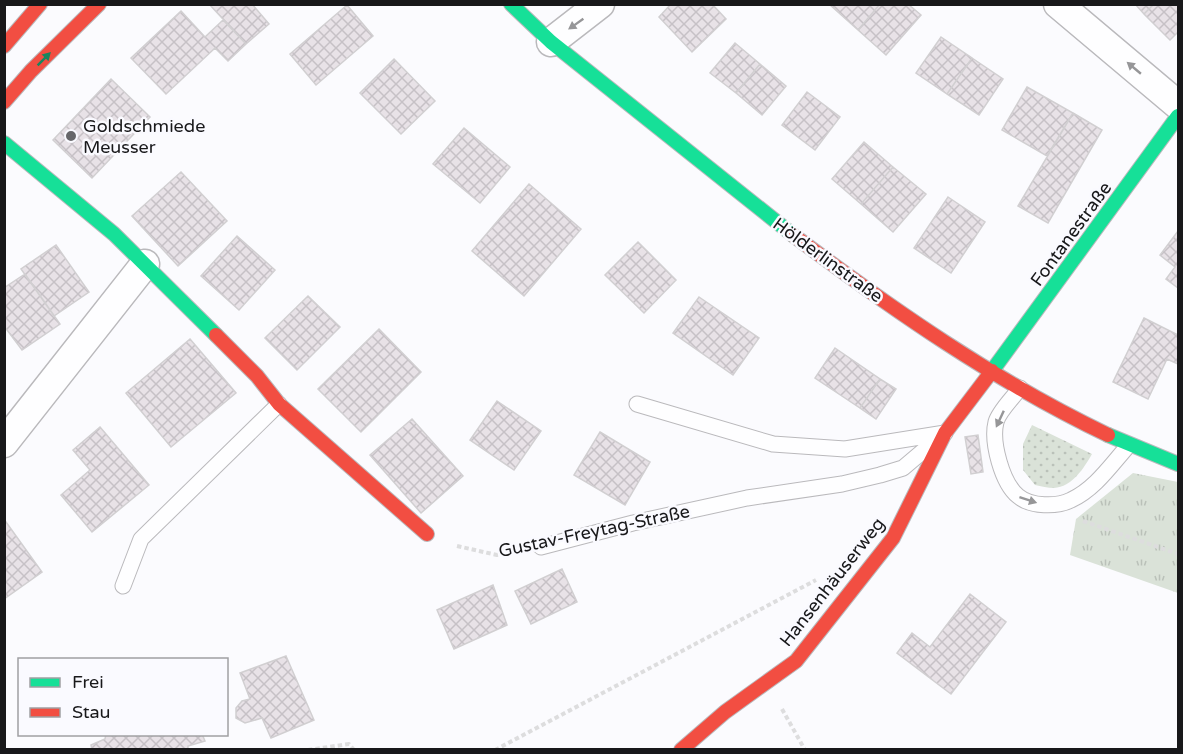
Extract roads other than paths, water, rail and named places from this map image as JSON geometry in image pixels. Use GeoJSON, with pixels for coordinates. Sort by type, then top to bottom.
{"type":"FeatureCollection","features":[{"type":"Feature","properties":{"kind":"street"},"geometry":{"type":"LineString","coordinates":[[4,46],[40,4]]}},
{"type":"Feature","properties":{"kind":"street"},"geometry":{"type":"LineString","coordinates":[[4,102],[31,71],[99,4]]}},
{"type":"Feature","properties":{"kind":"street","name":"Hölderlinstraße"},"geometry":{"type":"LineString","coordinates":[[511,4],[551,42],[821,258],[941,341],[1020,388],[1128,446],[1179,464]]}},
{"type":"Feature","properties":{"kind":"street"},"geometry":{"type":"LineString","coordinates":[[551,42],[600,4]]}},
{"type":"Feature","properties":{"kind":"street"},"geometry":{"type":"LineString","coordinates":[[1058,4],[1179,105]]}},
{"type":"Feature","properties":{"kind":"street","name":"Fontanestraße"},"geometry":{"type":"LineString","coordinates":[[992,372],[1179,116]]}},
{"type":"Feature","properties":{"kind":"street"},"geometry":{"type":"LineString","coordinates":[[4,143],[114,234],[257,376],[279,404],[427,534]]}},
{"type":"Feature","properties":{"kind":"street"},"geometry":{"type":"LineString","coordinates":[[4,443],[145,264]]}},
{"type":"Feature","properties":{"kind":"street","name":"Hansenhäuserweg"},"geometry":{"type":"LineString","coordinates":[[681,750],[725,712],[796,661],[893,538],[945,433],[992,372]]}},
{"type":"Feature","properties":{"kind":"lane"},"geometry":{"type":"LineString","coordinates":[[1020,388],[996,420],[995,432],[997,454],[1007,481],[1018,497],[1032,502],[1054,505],[1071,500],[1089,489],[1128,446]]}},
{"type":"Feature","properties":{"kind":"lane"},"geometry":{"type":"LineString","coordinates":[[123,586],[141,539],[279,404]]}},
{"type":"Feature","properties":{"kind":"lane"},"geometry":{"type":"LineString","coordinates":[[637,404],[773,444],[844,449],[945,433]]}},
{"type":"Feature","properties":{"kind":"lane","name":"Gustav-Freytag-Straße"},"geometry":{"type":"LineString","coordinates":[[541,547],[633,523],[747,498],[842,484],[880,475],[903,468],[945,433]]}},
{"type":"Feature","properties":{"kind":"place","name":"Goldschmiede Meusser"},"geometry":{"type":"Point","coordinates":[71,136]}}]}
